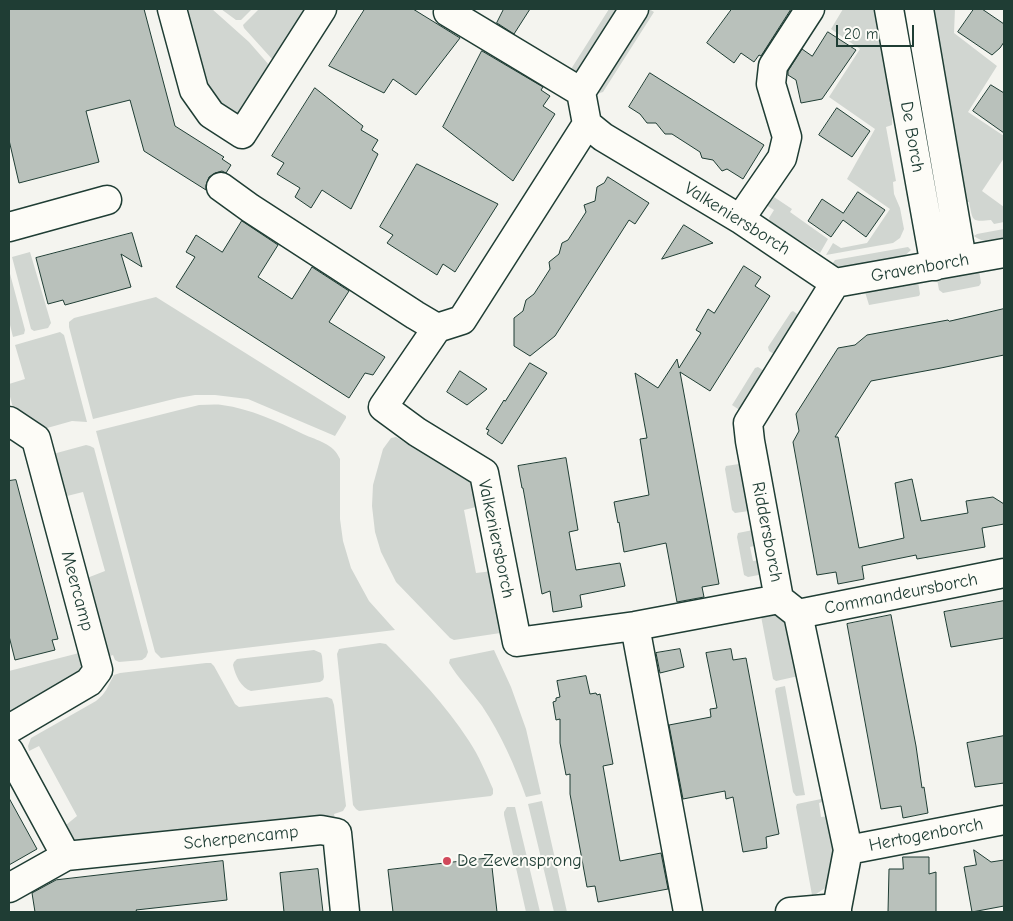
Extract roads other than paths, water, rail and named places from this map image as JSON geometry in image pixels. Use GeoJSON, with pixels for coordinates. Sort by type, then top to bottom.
{"type":"FeatureCollection","features":[{"type":"Feature","properties":{"kind":"street"},"geometry":{"type":"LineString","coordinates":[[172,9],[194,90],[211,114],[242,134],[322,9]]}},
{"type":"Feature","properties":{"kind":"street"},"geometry":{"type":"LineString","coordinates":[[221,187],[250,208],[437,328],[462,320],[587,124],[581,92],[634,9]]}},
{"type":"Feature","properties":{"kind":"street"},"geometry":{"type":"LineString","coordinates":[[740,219],[782,158],[787,138],[771,84],[773,66],[810,9]]}},
{"type":"Feature","properties":{"kind":"street","name":"De Borch"},"geometry":{"type":"LineString","coordinates":[[889,9],[935,266]]}},
{"type":"Feature","properties":{"kind":"street","name":"De Borch"},"geometry":{"type":"LineString","coordinates":[[919,9],[962,260]]}},
{"type":"Feature","properties":{"kind":"street"},"geometry":{"type":"LineString","coordinates":[[448,12],[581,92]]}},
{"type":"Feature","properties":{"kind":"street","name":"Valkeniersborch"},"geometry":{"type":"LineString","coordinates":[[587,124],[603,137],[740,219],[835,283]]}},
{"type":"Feature","properties":{"kind":"street"},"geometry":{"type":"LineString","coordinates":[[9,227],[107,200]]}},
{"type":"Feature","properties":{"kind":"street","name":"Gravenborch"},"geometry":{"type":"LineString","coordinates":[[835,283],[1004,253]]}},
{"type":"Feature","properties":{"kind":"street","name":"Riddersborch"},"geometry":{"type":"LineString","coordinates":[[835,283],[748,423],[750,441],[848,850],[837,910]]}},
{"type":"Feature","properties":{"kind":"street","name":"Valkeniersborch"},"geometry":{"type":"LineString","coordinates":[[437,328],[383,407],[417,432],[484,472],[517,642],[789,607]]}},
{"type":"Feature","properties":{"kind":"street","name":"Meercamp"},"geometry":{"type":"LineString","coordinates":[[9,421],[36,438],[98,670],[89,682],[9,729]]}},
{"type":"Feature","properties":{"kind":"street","name":"Commandeursborch"},"geometry":{"type":"LineString","coordinates":[[789,607],[1004,573]]}},
{"type":"Feature","properties":{"kind":"street"},"geometry":{"type":"LineString","coordinates":[[635,626],[688,912]]}},
{"type":"Feature","properties":{"kind":"street"},"geometry":{"type":"LineString","coordinates":[[9,751],[66,856]]}},
{"type":"Feature","properties":{"kind":"street","name":"Hertogenborch"},"geometry":{"type":"LineString","coordinates":[[848,850],[1004,820]]}},
{"type":"Feature","properties":{"kind":"street","name":"Scherpencamp"},"geometry":{"type":"LineString","coordinates":[[9,888],[66,856],[321,830],[337,833],[345,912]]}},
{"type":"Feature","properties":{"kind":"street"},"geometry":{"type":"LineString","coordinates":[[790,912],[837,910]]}},
{"type":"Feature","properties":{"kind":"place","name":"De Zevensprong"},"geometry":{"type":"Point","coordinates":[447,861]}}]}
